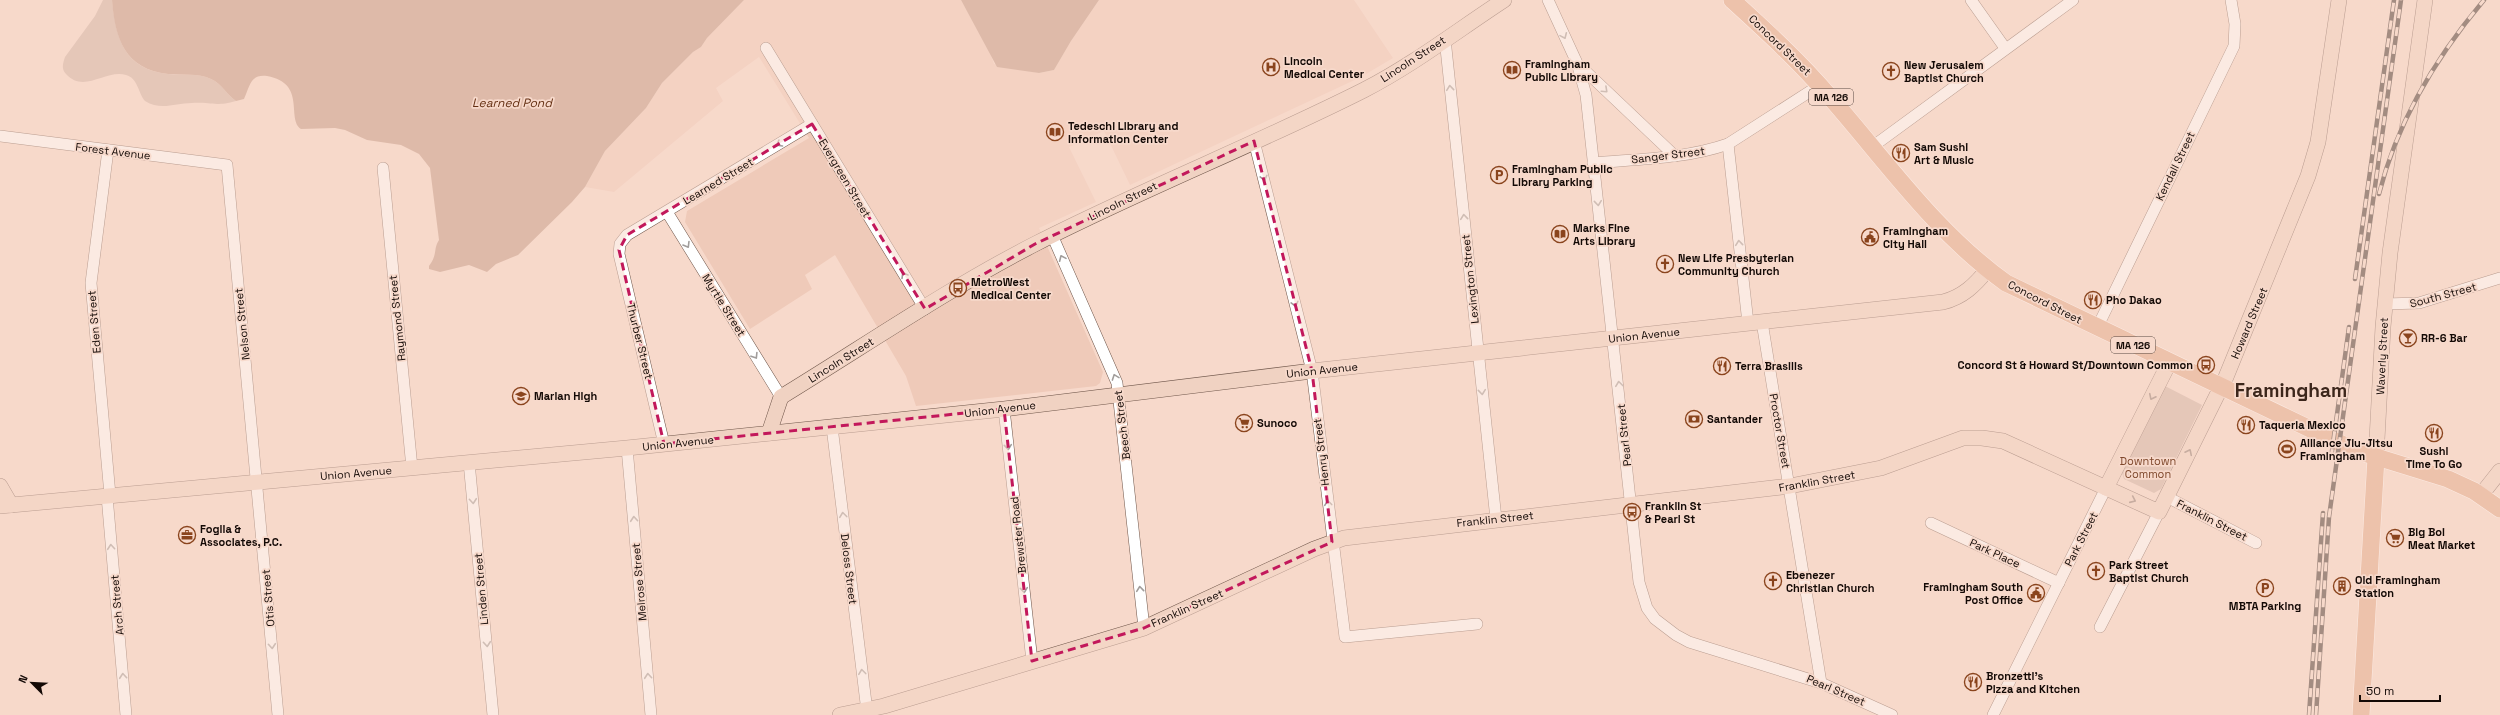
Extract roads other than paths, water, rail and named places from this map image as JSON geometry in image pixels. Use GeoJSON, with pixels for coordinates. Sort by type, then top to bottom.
{"type":"FeatureCollection","features":[{"type":"Feature","properties":{"kind":"main road","name":"Concord Street"},"geometry":{"type":"LineString","coordinates":[[1732,0],[1786,49],[1820,85],[1920,204],[1988,270],[2022,292],[2169,363],[2376,458]]}},
{"type":"Feature","properties":{"kind":"main road","name":"MA 126"},"geometry":{"type":"LineString","coordinates":[[2376,458],[2428,471],[2481,495],[2500,509]]}},
{"type":"Feature","properties":{"kind":"main road","name":"Waverly Street"},"geometry":{"type":"LineString","coordinates":[[2361,715],[2376,458]]}},
{"type":"Feature","properties":{"kind":"street","name":"Lincoln Street"},"geometry":{"type":"LineString","coordinates":[[782,397],[924,309],[1052,235],[1364,90],[1504,0]]}},
{"type":"Feature","properties":{"kind":"street","name":"Pearl Street"},"geometry":{"type":"LineString","coordinates":[[1548,0],[1577,63],[1586,95],[1632,505],[1643,597],[1647,608],[1660,623],[1689,642],[1821,682],[1892,715]]}},
{"type":"Feature","properties":{"kind":"street"},"geometry":{"type":"LineString","coordinates":[[1971,0],[2005,48]]}},
{"type":"Feature","properties":{"kind":"street"},"geometry":{"type":"LineString","coordinates":[[1872,147],[2005,48],[2073,0]]}},
{"type":"Feature","properties":{"kind":"street","name":"Kendall Street"},"geometry":{"type":"LineString","coordinates":[[2097,328],[2234,46],[2236,30],[2231,0]]}},
{"type":"Feature","properties":{"kind":"street","name":"Howard Street"},"geometry":{"type":"LineString","coordinates":[[2100,627],[2167,497],[2221,387],[2272,268],[2314,159],[2339,0]]}},
{"type":"Feature","properties":{"kind":"street","name":"Waverly Street"},"geometry":{"type":"LineString","coordinates":[[2376,458],[2385,304],[2394,222],[2425,0]]}},
{"type":"Feature","properties":{"kind":"street","name":"Lexington Street"},"geometry":{"type":"LineString","coordinates":[[1445,39],[1496,519]]}},
{"type":"Feature","properties":{"kind":"street","name":"Evergreen Street"},"geometry":{"type":"LineString","coordinates":[[766,48],[924,309]]}},
{"type":"Feature","properties":{"kind":"street"},"geometry":{"type":"LineString","coordinates":[[1577,63],[1675,156]]}},
{"type":"Feature","properties":{"kind":"street","name":"Sanger Street"},"geometry":{"type":"LineString","coordinates":[[1593,163],[1675,156],[1712,150],[1728,144],[1820,85]]}},
{"type":"Feature","properties":{"kind":"street","name":"Learned Street"},"geometry":{"type":"LineString","coordinates":[[623,239],[812,124]]}},
{"type":"Feature","properties":{"kind":"street","name":"Forest Avenue"},"geometry":{"type":"LineString","coordinates":[[0,136],[227,166]]}},
{"type":"Feature","properties":{"kind":"street","name":"Henry Street"},"geometry":{"type":"LineString","coordinates":[[1254,140],[1312,371],[1332,542],[1345,637],[1477,624]]}},
{"type":"Feature","properties":{"kind":"street","name":"Proctor Street"},"geometry":{"type":"LineString","coordinates":[[1728,144],[1736,214],[1755,323],[1790,486],[1821,682]]}},
{"type":"Feature","properties":{"kind":"street","name":"Eden Street"},"geometry":{"type":"LineString","coordinates":[[108,150],[91,283],[108,496]]}},
{"type":"Feature","properties":{"kind":"street","name":"Nelson Street"},"geometry":{"type":"LineString","coordinates":[[227,166],[257,482]]}},
{"type":"Feature","properties":{"kind":"street","name":"Raymond Street"},"geometry":{"type":"LineString","coordinates":[[382,168],[412,468]]}},
{"type":"Feature","properties":{"kind":"street","name":"Myrtle Street"},"geometry":{"type":"LineString","coordinates":[[667,212],[782,397]]}},
{"type":"Feature","properties":{"kind":"street","name":"Beech Street"},"geometry":{"type":"LineString","coordinates":[[1052,235],[1113,371],[1119,394],[1144,628]]}},
{"type":"Feature","properties":{"kind":"street","name":"Thurber Street"},"geometry":{"type":"LineString","coordinates":[[623,239],[620,244],[619,254],[664,444]]}},
{"type":"Feature","properties":{"kind":"street","name":"Union Avenue"},"geometry":{"type":"LineString","coordinates":[[5,506],[627,448],[832,427],[1312,371],[1944,302],[1957,298],[1970,289],[1988,270]]}},
{"type":"Feature","properties":{"kind":"street","name":"South Street"},"geometry":{"type":"LineString","coordinates":[[2385,304],[2419,303],[2500,278]]}},
{"type":"Feature","properties":{"kind":"street","name":"Park Street"},"geometry":{"type":"LineString","coordinates":[[1993,715],[2169,363]]}},
{"type":"Feature","properties":{"kind":"street"},"geometry":{"type":"LineString","coordinates":[[769,433],[782,397]]}},
{"type":"Feature","properties":{"kind":"street","name":"Brewster Road"},"geometry":{"type":"LineString","coordinates":[[1004,408],[1032,661]]}},
{"type":"Feature","properties":{"kind":"street","name":"Deloss Street"},"geometry":{"type":"LineString","coordinates":[[832,427],[867,711]]}},
{"type":"Feature","properties":{"kind":"street","name":"Franklin Street"},"geometry":{"type":"LineString","coordinates":[[840,715],[867,711],[1144,628],[1332,542],[1359,535],[1790,486],[1868,471],[1949,442],[1982,438],[2016,446],[2159,512]]}},
{"type":"Feature","properties":{"kind":"street","name":"Melrose Street"},"geometry":{"type":"LineString","coordinates":[[627,448],[652,715]]}},
{"type":"Feature","properties":{"kind":"street","name":"Linden Street"},"geometry":{"type":"LineString","coordinates":[[469,462],[493,715]]}},
{"type":"Feature","properties":{"kind":"street"},"geometry":{"type":"LineString","coordinates":[[2481,495],[2500,471]]}},
{"type":"Feature","properties":{"kind":"street","name":"Otis Street"},"geometry":{"type":"LineString","coordinates":[[257,482],[278,715]]}},
{"type":"Feature","properties":{"kind":"street"},"geometry":{"type":"LineString","coordinates":[[0,486],[5,506]]}},
{"type":"Feature","properties":{"kind":"street","name":"Arch Street"},"geometry":{"type":"LineString","coordinates":[[108,496],[126,715]]}},
{"type":"Feature","properties":{"kind":"street","name":"Franklin Street"},"geometry":{"type":"LineString","coordinates":[[2167,497],[2256,542]]}},
{"type":"Feature","properties":{"kind":"street","name":"Park Place"},"geometry":{"type":"LineString","coordinates":[[1931,523],[2059,583]]}},
{"type":"Feature","properties":{"kind":"water","name":"Learned Pond"},"geometry":{"type":"Polygon","coordinates":[[[112,0],[744,0],[707,38],[701,47],[693,52],[662,83],[646,108],[605,151],[585,187],[572,202],[518,255],[496,264],[487,272],[469,265],[440,272],[429,269],[439,240],[430,168],[419,154],[401,145],[367,140],[345,130],[335,128],[301,129],[297,124],[291,93],[287,86],[279,80],[267,76],[261,76],[254,79],[249,85],[244,99],[236,101],[218,84],[206,77],[168,74],[153,71],[142,66],[132,59],[125,50],[120,39],[116,27],[112,0]]]}},
{"type":"Feature","properties":{"kind":"water"},"geometry":{"type":"Polygon","coordinates":[[[961,0],[1099,0],[1071,41],[1054,70],[1039,73],[997,67],[961,0]]]}},
{"type":"Feature","properties":{"kind":"railway"},"geometry":{"type":"LineString","coordinates":[[2355,279],[2394,0]]}},
{"type":"Feature","properties":{"kind":"railway"},"geometry":{"type":"LineString","coordinates":[[2316,715],[2329,517],[2401,0]]}},
{"type":"Feature","properties":{"kind":"railway"},"geometry":{"type":"LineString","coordinates":[[2379,194],[2396,141],[2420,91],[2450,44],[2484,0]]}},
{"type":"Feature","properties":{"kind":"railway"},"geometry":{"type":"LineString","coordinates":[[2331,458],[2349,327]]}},
{"type":"Feature","properties":{"kind":"railway"},"geometry":{"type":"LineString","coordinates":[[2309,715],[2323,513]]}},
{"type":"Feature","properties":{"kind":"place","name":"Lincoln Medical Center"},"geometry":{"type":"Point","coordinates":[1271,67]}},
{"type":"Feature","properties":{"kind":"place","name":"Framingham Public Library"},"geometry":{"type":"Point","coordinates":[1512,70]}},
{"type":"Feature","properties":{"kind":"place","name":"New Jerusalem Baptist Church"},"geometry":{"type":"Point","coordinates":[1891,71]}},
{"type":"Feature","properties":{"kind":"place","name":"Tedeschi Library and Information Center"},"geometry":{"type":"Point","coordinates":[1055,132]}},
{"type":"Feature","properties":{"kind":"place","name":"Sam Sushi Art & Music"},"geometry":{"type":"Point","coordinates":[1901,153]}},
{"type":"Feature","properties":{"kind":"place","name":"Framingham Public Library Parking"},"geometry":{"type":"Point","coordinates":[1499,175]}},
{"type":"Feature","properties":{"kind":"place","name":"Marks Fine Arts Library"},"geometry":{"type":"Point","coordinates":[1560,234]}},
{"type":"Feature","properties":{"kind":"place","name":"Framingham City Hall"},"geometry":{"type":"Point","coordinates":[1870,237]}},
{"type":"Feature","properties":{"kind":"place","name":"New Life Presbyterian Community Church"},"geometry":{"type":"Point","coordinates":[1665,264]}},
{"type":"Feature","properties":{"kind":"place","name":"MetroWest Medical Center"},"geometry":{"type":"Point","coordinates":[958,288]}},
{"type":"Feature","properties":{"kind":"place","name":"Pho Dakao"},"geometry":{"type":"Point","coordinates":[2093,300]}},
{"type":"Feature","properties":{"kind":"place","name":"RR-6 Bar"},"geometry":{"type":"Point","coordinates":[2408,338]}},
{"type":"Feature","properties":{"kind":"place","name":"Concord St & Howard St/Downtown Common"},"geometry":{"type":"Point","coordinates":[2206,365]}},
{"type":"Feature","properties":{"kind":"place","name":"Terra Brasilis"},"geometry":{"type":"Point","coordinates":[1722,366]}},
{"type":"Feature","properties":{"kind":"place","name":"Marian High"},"geometry":{"type":"Point","coordinates":[521,396]}},
{"type":"Feature","properties":{"kind":"place","name":"Santander"},"geometry":{"type":"Point","coordinates":[1694,419]}},
{"type":"Feature","properties":{"kind":"place","name":"Sunoco"},"geometry":{"type":"Point","coordinates":[1244,423]}},
{"type":"Feature","properties":{"kind":"place","name":"Taqueria Mexico"},"geometry":{"type":"Point","coordinates":[2246,425]}},
{"type":"Feature","properties":{"kind":"place","name":"Sushi Time To Go"},"geometry":{"type":"Point","coordinates":[2434,433]}},
{"type":"Feature","properties":{"kind":"place","name":"Alliance Jiu-Jitsu Framingham"},"geometry":{"type":"Point","coordinates":[2287,449]}},
{"type":"Feature","properties":{"kind":"place","name":"Franklin St & Pearl St"},"geometry":{"type":"Point","coordinates":[1632,512]}},
{"type":"Feature","properties":{"kind":"place","name":"Foglia & Associates, P.C."},"geometry":{"type":"Point","coordinates":[187,535]}},
{"type":"Feature","properties":{"kind":"place","name":"Big Boi Meat Market"},"geometry":{"type":"Point","coordinates":[2395,538]}},
{"type":"Feature","properties":{"kind":"place","name":"Park Street Baptist Church"},"geometry":{"type":"Point","coordinates":[2096,571]}},
{"type":"Feature","properties":{"kind":"place","name":"Ebenezer Christian Church"},"geometry":{"type":"Point","coordinates":[1773,581]}},
{"type":"Feature","properties":{"kind":"place","name":"Old Framingham Station"},"geometry":{"type":"Point","coordinates":[2342,586]}},
{"type":"Feature","properties":{"kind":"place","name":"MBTA Parking"},"geometry":{"type":"Point","coordinates":[2265,588]}},
{"type":"Feature","properties":{"kind":"place","name":"Framingham South Post Office"},"geometry":{"type":"Point","coordinates":[2036,593]}},
{"type":"Feature","properties":{"kind":"place","name":"Bronzetti's Pizza and Kitchen"},"geometry":{"type":"Point","coordinates":[1973,682]}},
{"type":"Feature","properties":{"kind":"district","name":"Framingham"},"geometry":{"type":"Point","coordinates":[2291,390]}},
{"type":"Feature","properties":{"kind":"park label","name":"Downtown Common"},"geometry":{"type":"Point","coordinates":[2148,467]}}]}
